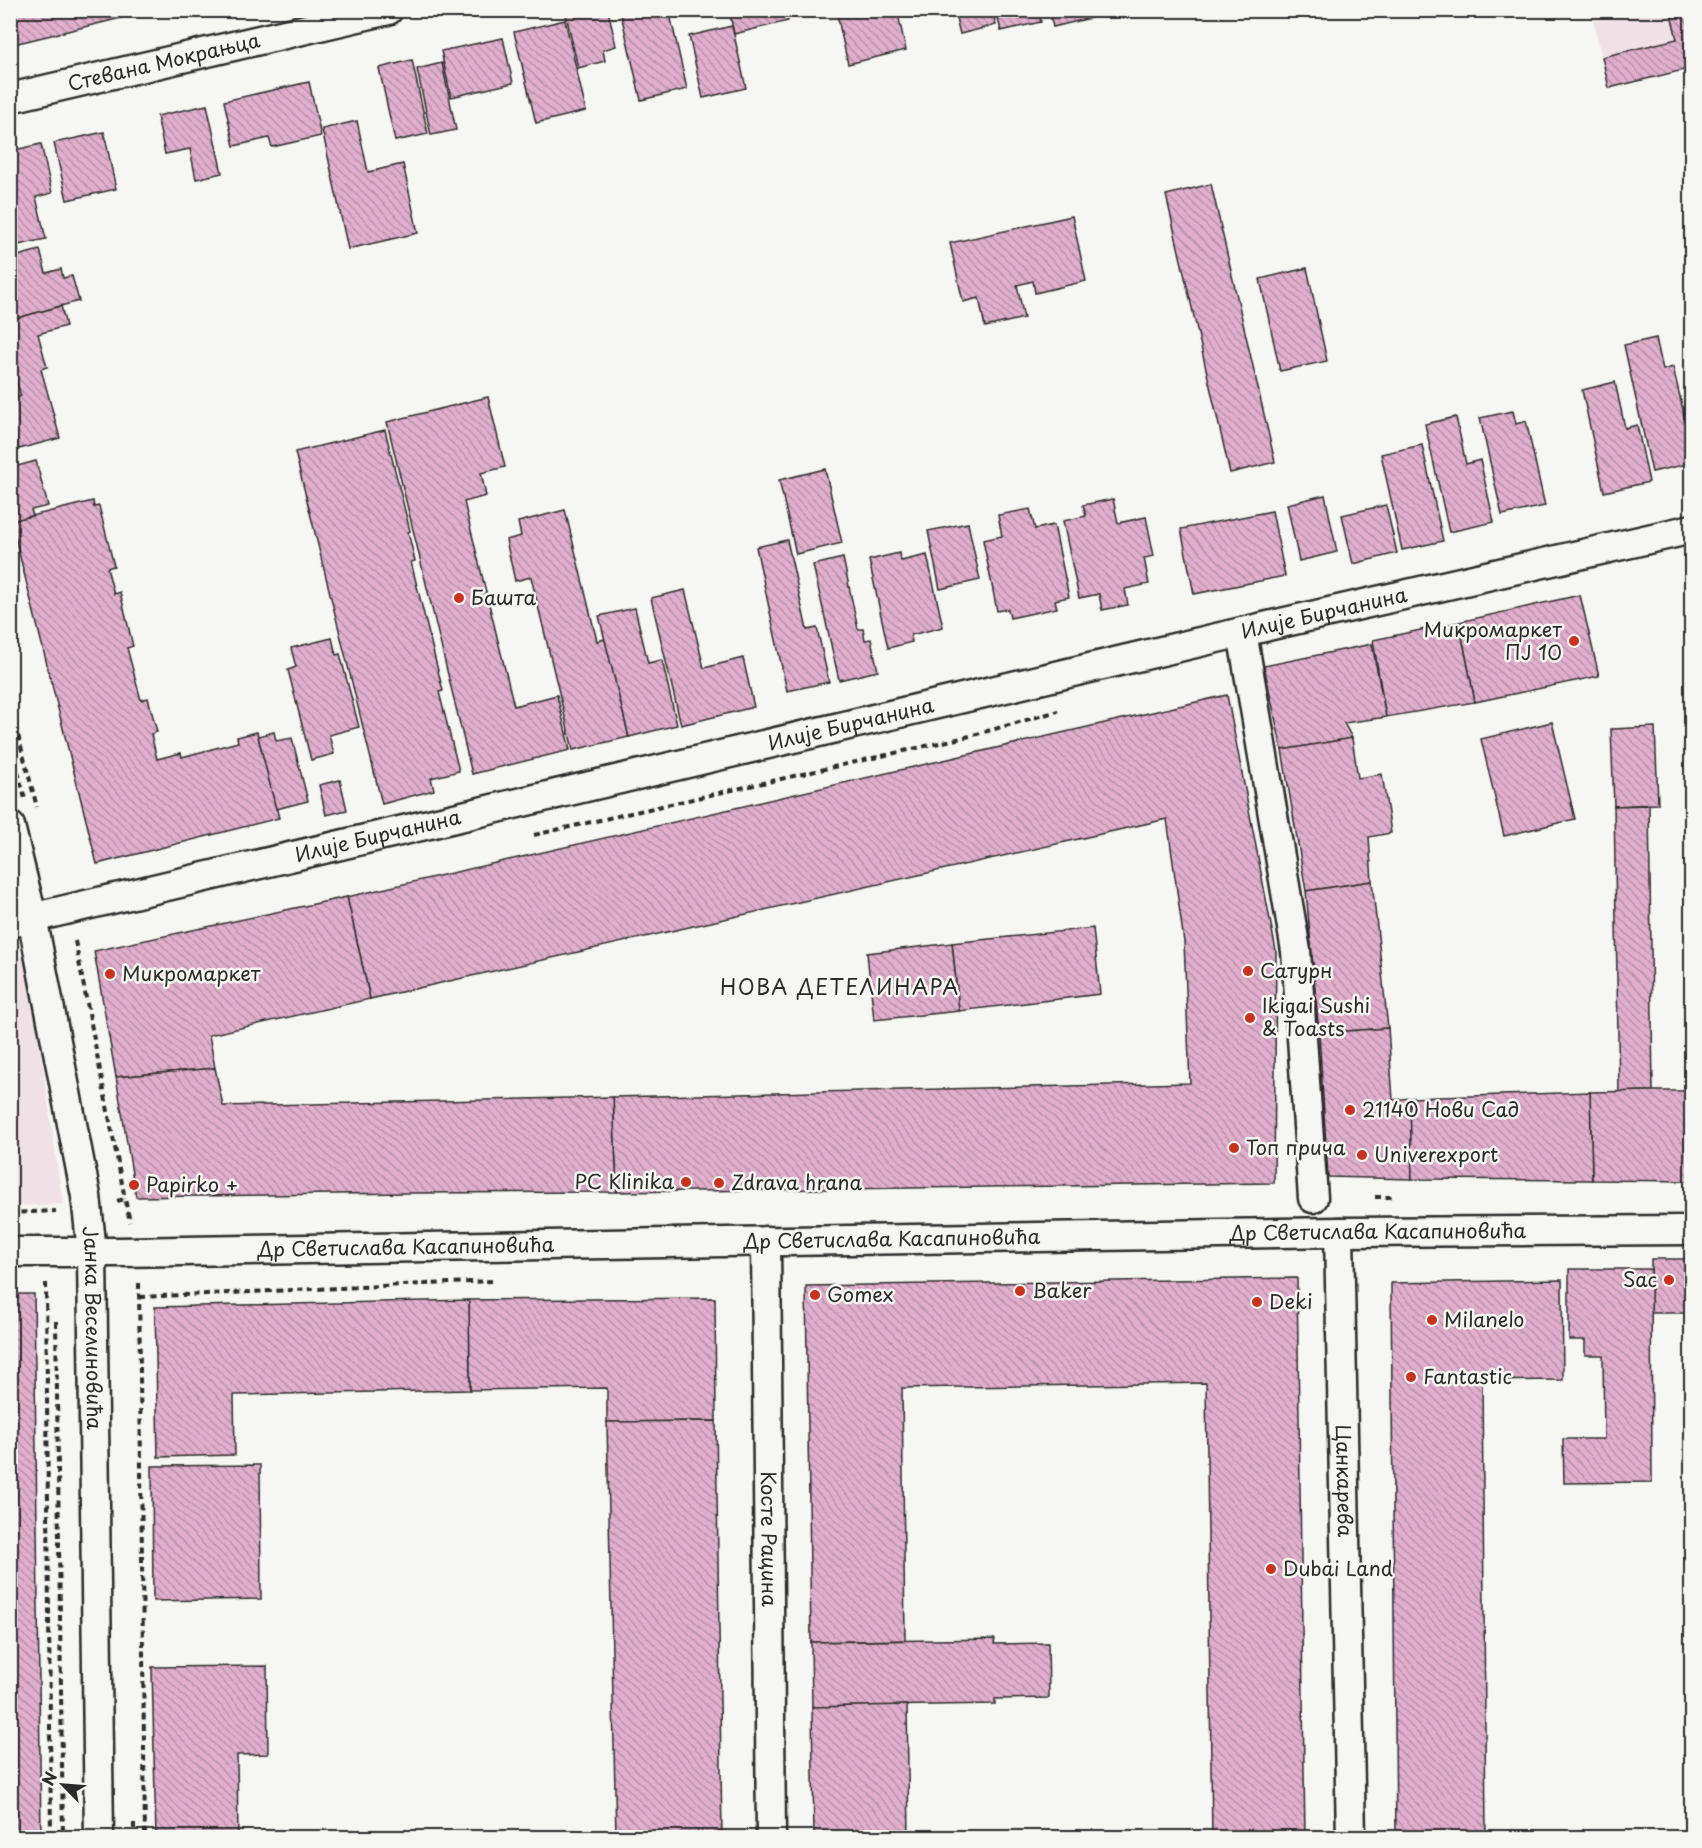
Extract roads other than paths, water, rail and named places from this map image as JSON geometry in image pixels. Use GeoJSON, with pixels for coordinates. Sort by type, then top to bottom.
{"type":"FeatureCollection","features":[{"type":"Feature","properties":{"kind":"street","name":"Стевана Мокрањца"},"geometry":{"type":"LineString","coordinates":[[10,98],[388,10]]}},
{"type":"Feature","properties":{"kind":"street","name":"Илије Бирчанина"},"geometry":{"type":"LineString","coordinates":[[21,920],[1692,528]]}},
{"type":"Feature","properties":{"kind":"street"},"geometry":{"type":"LineString","coordinates":[[1242,632],[1296,951],[1313,1198]]}},
{"type":"Feature","properties":{"kind":"street","name":"Јанка Веселиновића"},"geometry":{"type":"LineString","coordinates":[[10,826],[21,920],[86,1196],[92,1252],[99,1838]]}},
{"type":"Feature","properties":{"kind":"street","name":"Др Светислава Касапиновића"},"geometry":{"type":"LineString","coordinates":[[10,1252],[1692,1230]]}},
{"type":"Feature","properties":{"kind":"street","name":"Цанкарева"},"geometry":{"type":"LineString","coordinates":[[1339,1233],[1351,1838]]}},
{"type":"Feature","properties":{"kind":"street","name":"Косте Рацина"},"geometry":{"type":"LineString","coordinates":[[766,1241],[771,1838]]}},
{"type":"Feature","properties":{"kind":"place","name":"Башта"},"geometry":{"type":"Point","coordinates":[459,598]}},
{"type":"Feature","properties":{"kind":"place","name":"Микромаркет ПЈ 10"},"geometry":{"type":"Point","coordinates":[1574,641]}},
{"type":"Feature","properties":{"kind":"place","name":"Сатурн"},"geometry":{"type":"Point","coordinates":[1248,971]}},
{"type":"Feature","properties":{"kind":"place","name":"Микромаркет"},"geometry":{"type":"Point","coordinates":[110,974]}},
{"type":"Feature","properties":{"kind":"place","name":"Ikigai Sushi & Toasts"},"geometry":{"type":"Point","coordinates":[1250,1018]}},
{"type":"Feature","properties":{"kind":"place","name":"21140 Нови Сад"},"geometry":{"type":"Point","coordinates":[1350,1110]}},
{"type":"Feature","properties":{"kind":"place","name":"Топ прича"},"geometry":{"type":"Point","coordinates":[1234,1148]}},
{"type":"Feature","properties":{"kind":"place","name":"Univerexport"},"geometry":{"type":"Point","coordinates":[1362,1155]}},
{"type":"Feature","properties":{"kind":"place","name":"PC Klinika"},"geometry":{"type":"Point","coordinates":[686,1182]}},
{"type":"Feature","properties":{"kind":"place","name":"Zdrava hrana"},"geometry":{"type":"Point","coordinates":[719,1183]}},
{"type":"Feature","properties":{"kind":"place","name":"Papirko +"},"geometry":{"type":"Point","coordinates":[134,1185]}},
{"type":"Feature","properties":{"kind":"place","name":"Sac"},"geometry":{"type":"Point","coordinates":[1669,1280]}},
{"type":"Feature","properties":{"kind":"place","name":"Baker"},"geometry":{"type":"Point","coordinates":[1020,1291]}},
{"type":"Feature","properties":{"kind":"place","name":"Gomex"},"geometry":{"type":"Point","coordinates":[815,1295]}},
{"type":"Feature","properties":{"kind":"place","name":"Deki"},"geometry":{"type":"Point","coordinates":[1257,1302]}},
{"type":"Feature","properties":{"kind":"place","name":"Milanelo"},"geometry":{"type":"Point","coordinates":[1432,1320]}},
{"type":"Feature","properties":{"kind":"place","name":"Fantastic"},"geometry":{"type":"Point","coordinates":[1411,1377]}},
{"type":"Feature","properties":{"kind":"place","name":"Dubai Land"},"geometry":{"type":"Point","coordinates":[1271,1569]}},
{"type":"Feature","properties":{"kind":"district","name":"НОВА ДЕТЕЛИНАРА"},"geometry":{"type":"Point","coordinates":[840,988]}}]}
